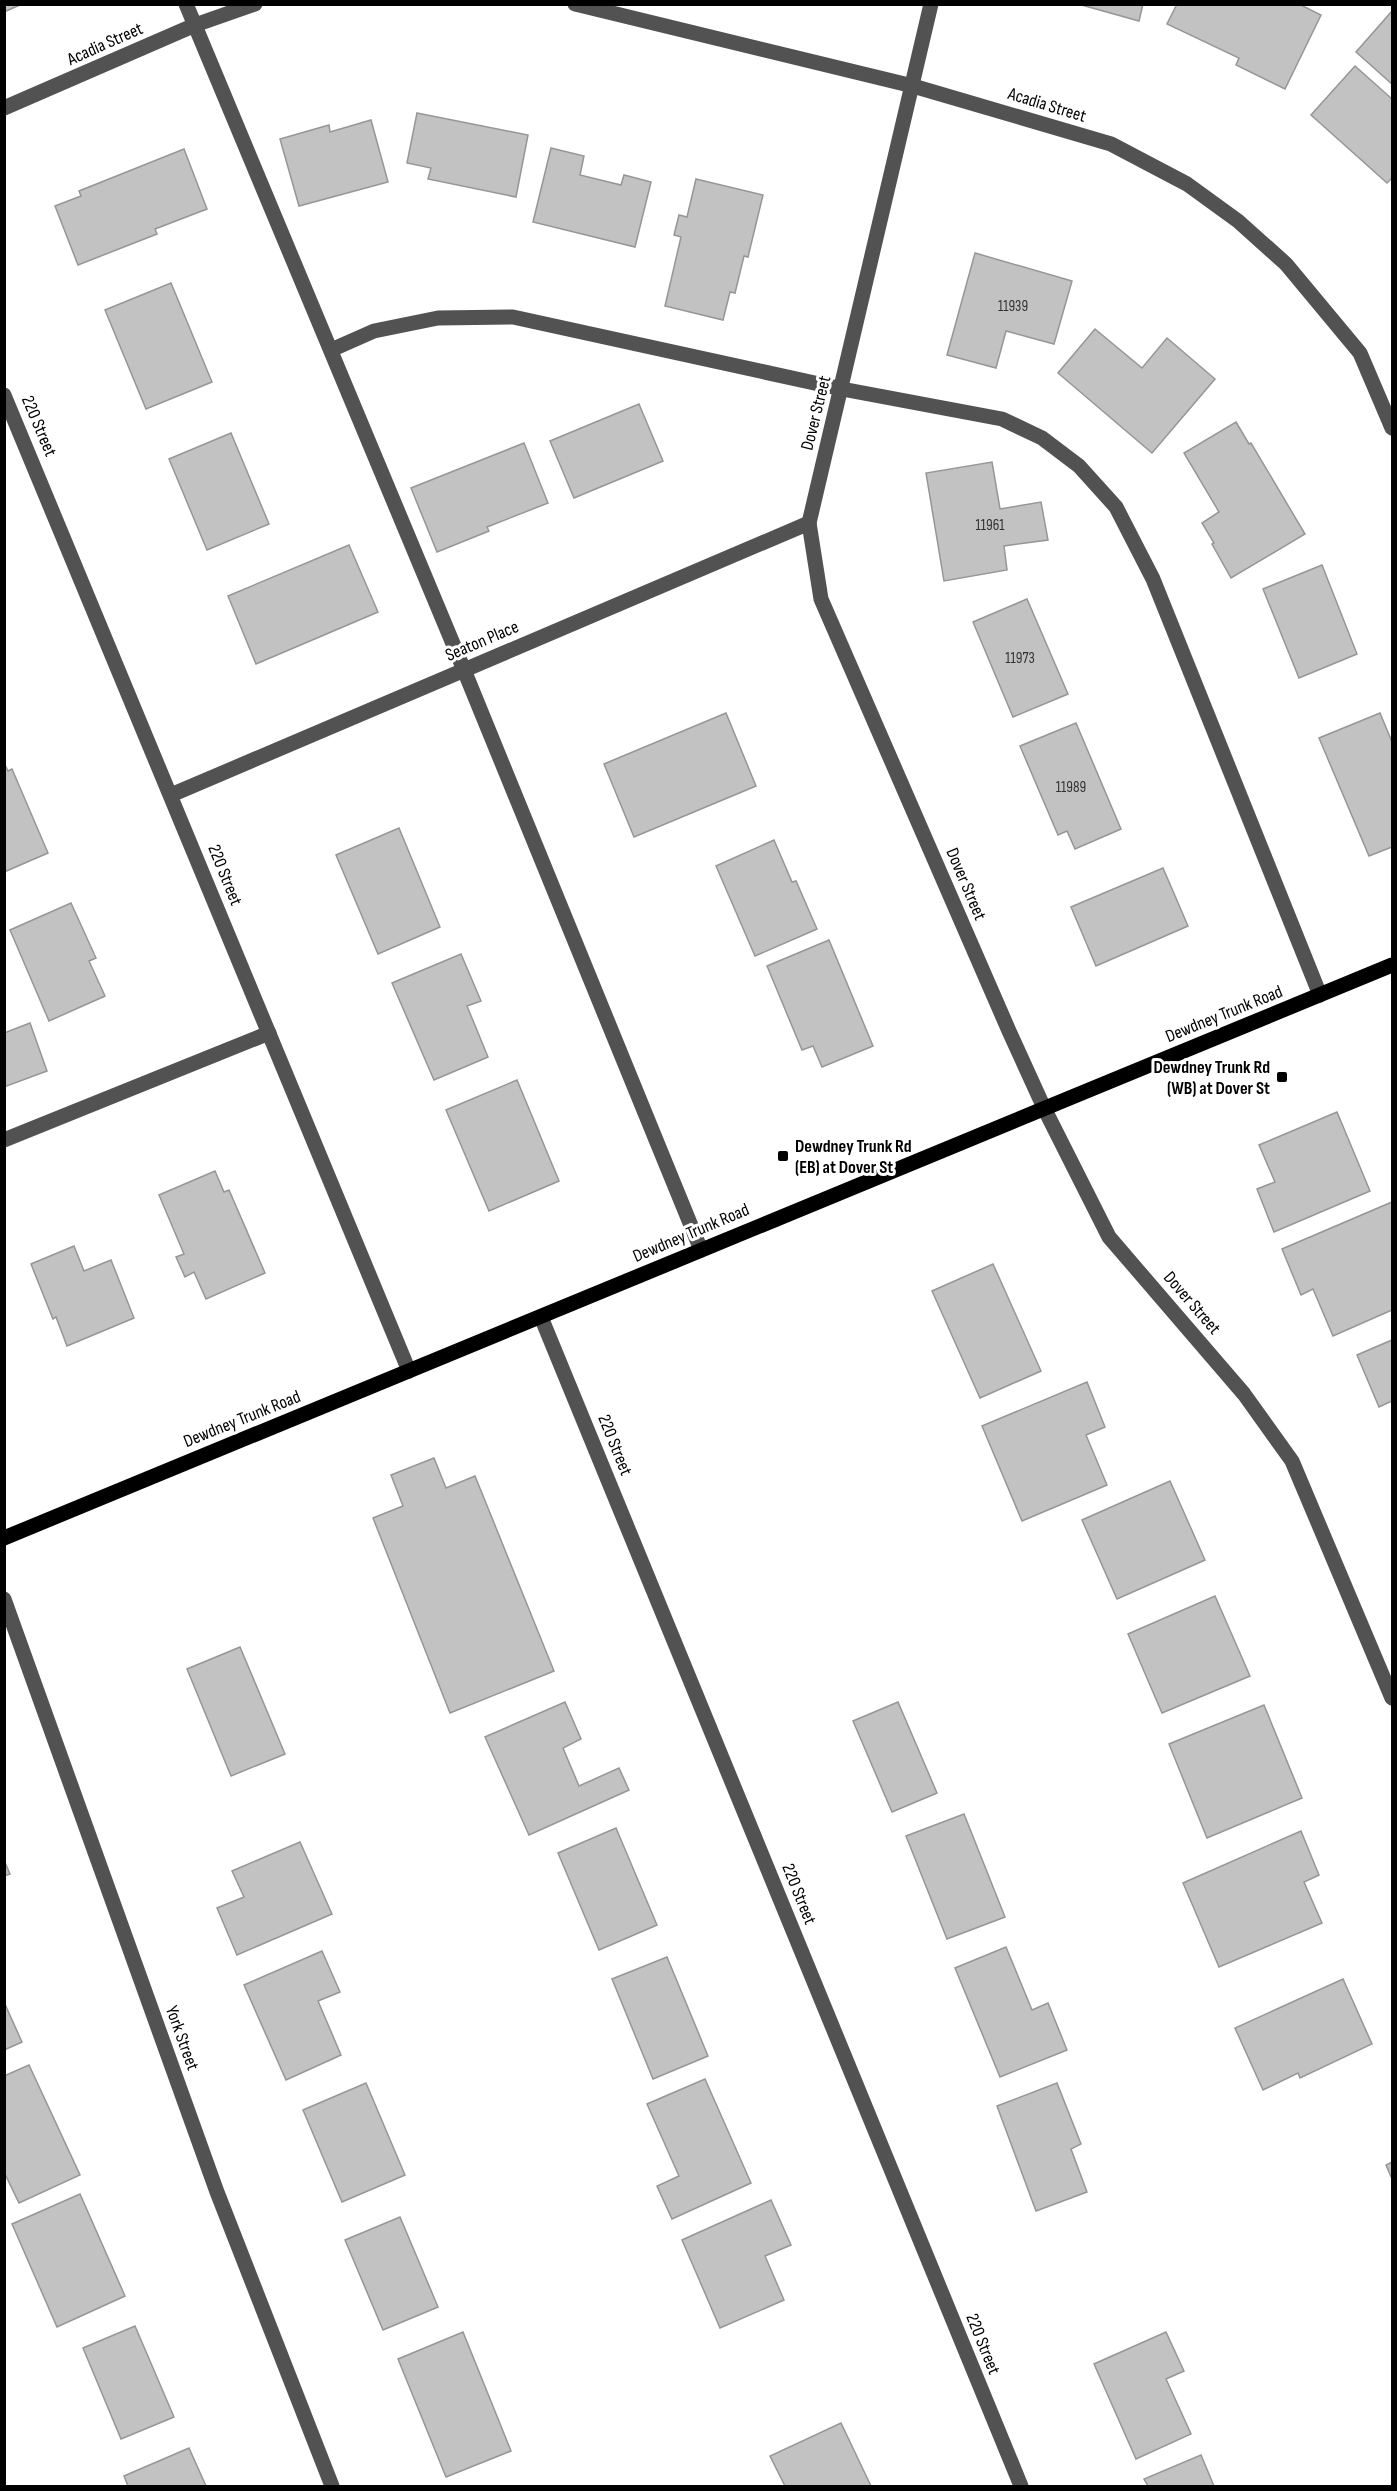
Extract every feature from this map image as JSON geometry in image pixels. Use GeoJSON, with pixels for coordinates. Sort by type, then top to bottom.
{"type":"FeatureCollection","features":[{"type":"Feature","properties":{"kind":"main road","name":"Dewdney Trunk Road"},"geometry":{"type":"LineString","coordinates":[[4,1538],[1392,965]]}},
{"type":"Feature","properties":{"kind":"street"},"geometry":{"type":"LineString","coordinates":[[186,4],[464,670],[701,1250]]}},
{"type":"Feature","properties":{"kind":"street","name":"Acadia Street"},"geometry":{"type":"LineString","coordinates":[[4,108],[195,26],[255,4]]}},
{"type":"Feature","properties":{"kind":"street","name":"Acadia Street"},"geometry":{"type":"LineString","coordinates":[[575,4],[913,86],[1111,144],[1187,184],[1238,221],[1286,264],[1360,353],[1392,428]]}},
{"type":"Feature","properties":{"kind":"street","name":"Dover Street"},"geometry":{"type":"LineString","coordinates":[[931,4],[809,523],[821,598],[1045,1110],[1109,1237],[1244,1394],[1292,1461],[1392,1698]]}},
{"type":"Feature","properties":{"kind":"street"},"geometry":{"type":"LineString","coordinates":[[331,350],[374,331],[438,318],[513,317],[842,389],[1002,419],[1042,438],[1079,466],[1116,507],[1154,579],[1320,995]]}},
{"type":"Feature","properties":{"kind":"street","name":"220 Street"},"geometry":{"type":"LineString","coordinates":[[4,395],[409,1371]]}},
{"type":"Feature","properties":{"kind":"street","name":"Seaton Place"},"geometry":{"type":"LineString","coordinates":[[171,795],[809,523]]}},
{"type":"Feature","properties":{"kind":"street"},"geometry":{"type":"LineString","coordinates":[[4,1140],[269,1033]]}},
{"type":"Feature","properties":{"kind":"street","name":"220 Street"},"geometry":{"type":"LineString","coordinates":[[541,1317],[1021,2487]]}},
{"type":"Feature","properties":{"kind":"street","name":"York Street"},"geometry":{"type":"LineString","coordinates":[[4,1599],[217,2192],[332,2487]]}},
{"type":"Feature","properties":{"kind":"building"},"geometry":{"type":"Polygon","coordinates":[[[4,4],[22,4],[4,12],[4,4]]]}},
{"type":"Feature","properties":{"kind":"building"},"geometry":{"type":"Polygon","coordinates":[[[1078,4],[1143,4],[1139,21],[1078,4]]]}},
{"type":"Feature","properties":{"kind":"building"},"geometry":{"type":"Polygon","coordinates":[[[1177,4],[1299,4],[1321,15],[1285,89],[1236,65],[1239,58],[1167,24],[1177,4]]]}},
{"type":"Feature","properties":{"kind":"building"},"geometry":{"type":"Polygon","coordinates":[[[1392,11],[1392,84],[1356,52],[1392,11]]]}},
{"type":"Feature","properties":{"kind":"building"},"geometry":{"type":"Polygon","coordinates":[[[1355,66],[1392,99],[1392,178],[1387,183],[1311,115],[1355,66]]]}},
{"type":"Feature","properties":{"kind":"building"},"geometry":{"type":"Polygon","coordinates":[[[417,113],[528,135],[516,197],[428,179],[431,168],[407,163],[417,113]]]}},
{"type":"Feature","properties":{"kind":"building"},"geometry":{"type":"Polygon","coordinates":[[[371,120],[388,182],[299,206],[280,139],[329,125],[330,132],[371,120]]]}},
{"type":"Feature","properties":{"kind":"building"},"geometry":{"type":"Polygon","coordinates":[[[551,148],[584,156],[580,175],[621,185],[624,175],[651,182],[635,247],[533,222],[551,148]]]}},
{"type":"Feature","properties":{"kind":"building"},"geometry":{"type":"Polygon","coordinates":[[[184,149],[207,209],[155,229],[157,234],[78,265],[55,206],[81,196],[79,191],[184,149]]]}},
{"type":"Feature","properties":{"kind":"building"},"geometry":{"type":"Polygon","coordinates":[[[696,179],[763,195],[748,257],[744,256],[735,293],[730,292],[723,320],[665,306],[681,237],[674,235],[679,215],[687,217],[696,179]]]}},
{"type":"Feature","properties":{"kind":"building"},"geometry":{"type":"Polygon","coordinates":[[[975,253],[1072,281],[1054,344],[1006,331],[996,368],[947,355],[975,253]]]}},
{"type":"Feature","properties":{"kind":"building"},"geometry":{"type":"Polygon","coordinates":[[[171,283],[212,382],[146,409],[105,310],[171,283]]]}},
{"type":"Feature","properties":{"kind":"building"},"geometry":{"type":"Polygon","coordinates":[[[1095,329],[1142,368],[1167,338],[1215,379],[1152,453],[1058,373],[1095,329]]]}},
{"type":"Feature","properties":{"kind":"building"},"geometry":{"type":"Polygon","coordinates":[[[639,404],[663,461],[574,498],[550,441],[639,404]]]}},
{"type":"Feature","properties":{"kind":"building"},"geometry":{"type":"Polygon","coordinates":[[[1236,422],[1305,534],[1231,578],[1202,523],[1219,512],[1184,453],[1236,422]]]}},
{"type":"Feature","properties":{"kind":"building"},"geometry":{"type":"Polygon","coordinates":[[[231,433],[269,524],[207,550],[169,459],[231,433]]]}},
{"type":"Feature","properties":{"kind":"building"},"geometry":{"type":"Polygon","coordinates":[[[524,443],[548,503],[487,527],[489,531],[437,552],[411,488],[524,443]]]}},
{"type":"Feature","properties":{"kind":"building"},"geometry":{"type":"Polygon","coordinates":[[[992,462],[1000,509],[1041,502],[1048,540],[1004,546],[1007,570],[944,581],[926,473],[992,462]]]}},
{"type":"Feature","properties":{"kind":"building"},"geometry":{"type":"Polygon","coordinates":[[[349,545],[378,612],[256,664],[228,596],[349,545]]]}},
{"type":"Feature","properties":{"kind":"building"},"geometry":{"type":"Polygon","coordinates":[[[1322,565],[1357,654],[1299,678],[1263,589],[1322,565]]]}},
{"type":"Feature","properties":{"kind":"building"},"geometry":{"type":"Polygon","coordinates":[[[1027,599],[1068,694],[1013,717],[973,622],[1027,599]]]}},
{"type":"Feature","properties":{"kind":"building"},"geometry":{"type":"Polygon","coordinates":[[[726,713],[756,786],[634,837],[604,764],[726,713]]]}},
{"type":"Feature","properties":{"kind":"building"},"geometry":{"type":"Polygon","coordinates":[[[1380,713],[1392,742],[1392,847],[1369,856],[1319,738],[1380,713]]]}},
{"type":"Feature","properties":{"kind":"building"},"geometry":{"type":"Polygon","coordinates":[[[1076,723],[1121,829],[1075,849],[1067,831],[1058,835],[1020,746],[1076,723]]]}},
{"type":"Feature","properties":{"kind":"building"},"geometry":{"type":"Polygon","coordinates":[[[4,763],[8,771],[12,769],[48,853],[4,872],[4,763]]]}},
{"type":"Feature","properties":{"kind":"building"},"geometry":{"type":"Polygon","coordinates":[[[399,828],[440,927],[378,954],[336,855],[399,828]]]}},
{"type":"Feature","properties":{"kind":"building"},"geometry":{"type":"Polygon","coordinates":[[[774,840],[792,882],[796,881],[817,929],[755,956],[716,866],[774,840]]]}},
{"type":"Feature","properties":{"kind":"building"},"geometry":{"type":"Polygon","coordinates":[[[1163,868],[1188,926],[1096,966],[1071,907],[1163,868]]]}},
{"type":"Feature","properties":{"kind":"building"},"geometry":{"type":"Polygon","coordinates":[[[71,903],[96,958],[89,961],[105,996],[49,1021],[10,930],[71,903]]]}},
{"type":"Feature","properties":{"kind":"building"},"geometry":{"type":"Polygon","coordinates":[[[829,940],[873,1046],[822,1067],[813,1046],[802,1050],[767,966],[829,940]]]}},
{"type":"Feature","properties":{"kind":"building"},"geometry":{"type":"Polygon","coordinates":[[[461,954],[481,1001],[467,1006],[488,1057],[434,1080],[392,983],[461,954]]]}},
{"type":"Feature","properties":{"kind":"building"},"geometry":{"type":"Polygon","coordinates":[[[30,1023],[47,1071],[4,1087],[4,1033],[30,1023]]]}},
{"type":"Feature","properties":{"kind":"building"},"geometry":{"type":"Polygon","coordinates":[[[517,1080],[559,1181],[489,1211],[446,1110],[517,1080]]]}},
{"type":"Feature","properties":{"kind":"building"},"geometry":{"type":"Polygon","coordinates":[[[1337,1112],[1370,1191],[1274,1232],[1257,1189],[1275,1182],[1259,1145],[1337,1112]]]}},
{"type":"Feature","properties":{"kind":"building"},"geometry":{"type":"Polygon","coordinates":[[[215,1171],[224,1192],[229,1190],[265,1273],[206,1299],[194,1272],[185,1277],[176,1257],[184,1254],[159,1195],[215,1171]]]}},
{"type":"Feature","properties":{"kind":"building"},"geometry":{"type":"Polygon","coordinates":[[[1392,1202],[1392,1310],[1333,1336],[1313,1289],[1301,1295],[1282,1249],[1392,1202]]]}},
{"type":"Feature","properties":{"kind":"building"},"geometry":{"type":"Polygon","coordinates":[[[74,1246],[84,1271],[111,1260],[134,1318],[67,1346],[56,1317],[53,1319],[31,1264],[74,1246]]]}},
{"type":"Feature","properties":{"kind":"building"},"geometry":{"type":"Polygon","coordinates":[[[993,1264],[1041,1371],[980,1398],[932,1291],[993,1264]]]}},
{"type":"Feature","properties":{"kind":"building"},"geometry":{"type":"Polygon","coordinates":[[[1392,1340],[1392,1401],[1379,1407],[1357,1355],[1392,1340]]]}},
{"type":"Feature","properties":{"kind":"building"},"geometry":{"type":"Polygon","coordinates":[[[1087,1382],[1105,1427],[1086,1435],[1107,1485],[1022,1521],[982,1426],[1087,1382]]]}},
{"type":"Feature","properties":{"kind":"building"},"geometry":{"type":"Polygon","coordinates":[[[434,1458],[446,1488],[475,1476],[554,1671],[450,1713],[373,1518],[403,1506],[391,1475],[434,1458]]]}},
{"type":"Feature","properties":{"kind":"building"},"geometry":{"type":"Polygon","coordinates":[[[1170,1481],[1205,1560],[1117,1599],[1082,1520],[1170,1481]]]}},
{"type":"Feature","properties":{"kind":"building"},"geometry":{"type":"Polygon","coordinates":[[[1215,1596],[1250,1676],[1162,1713],[1128,1634],[1215,1596]]]}},
{"type":"Feature","properties":{"kind":"building"},"geometry":{"type":"Polygon","coordinates":[[[240,1647],[285,1754],[231,1776],[187,1669],[240,1647]]]}},
{"type":"Feature","properties":{"kind":"building"},"geometry":{"type":"Polygon","coordinates":[[[565,1702],[581,1739],[563,1748],[579,1786],[619,1768],[629,1790],[529,1835],[485,1737],[565,1702]]]}},
{"type":"Feature","properties":{"kind":"building"},"geometry":{"type":"Polygon","coordinates":[[[898,1702],[937,1793],[892,1812],[853,1721],[898,1702]]]}},
{"type":"Feature","properties":{"kind":"building"},"geometry":{"type":"Polygon","coordinates":[[[1264,1705],[1302,1798],[1207,1838],[1169,1744],[1264,1705]]]}},
{"type":"Feature","properties":{"kind":"building"},"geometry":{"type":"Polygon","coordinates":[[[964,1814],[1005,1917],[947,1939],[906,1836],[964,1814]]]}},
{"type":"Feature","properties":{"kind":"building"},"geometry":{"type":"Polygon","coordinates":[[[616,1828],[657,1925],[599,1950],[558,1853],[616,1828]]]}},
{"type":"Feature","properties":{"kind":"building"},"geometry":{"type":"Polygon","coordinates":[[[1301,1831],[1319,1875],[1304,1882],[1322,1923],[1219,1967],[1183,1883],[1301,1831]]]}},
{"type":"Feature","properties":{"kind":"building"},"geometry":{"type":"Polygon","coordinates":[[[300,1842],[332,1914],[237,1955],[217,1908],[244,1897],[232,1871],[300,1842]]]}},
{"type":"Feature","properties":{"kind":"building"},"geometry":{"type":"Polygon","coordinates":[[[4,1860],[10,1874],[4,1876],[4,1860]]]}},
{"type":"Feature","properties":{"kind":"building"},"geometry":{"type":"Polygon","coordinates":[[[1006,1947],[1032,2010],[1048,2003],[1067,2050],[1000,2077],[955,1968],[1006,1947]]]}},
{"type":"Feature","properties":{"kind":"building"},"geometry":{"type":"Polygon","coordinates":[[[322,1951],[340,1992],[318,2001],[341,2055],[286,2080],[244,1985],[322,1951]]]}},
{"type":"Feature","properties":{"kind":"building"},"geometry":{"type":"Polygon","coordinates":[[[667,1957],[708,2056],[653,2079],[612,1979],[667,1957]]]}},
{"type":"Feature","properties":{"kind":"building"},"geometry":{"type":"Polygon","coordinates":[[[1343,1979],[1372,2044],[1300,2078],[1298,2073],[1263,2090],[1235,2028],[1343,1979]]]}},
{"type":"Feature","properties":{"kind":"building"},"geometry":{"type":"Polygon","coordinates":[[[4,2002],[22,2042],[4,2050],[4,2002]]]}},
{"type":"Feature","properties":{"kind":"building"},"geometry":{"type":"Polygon","coordinates":[[[29,2065],[80,2175],[19,2203],[4,2172],[4,2076],[29,2065]]]}},
{"type":"Feature","properties":{"kind":"building"},"geometry":{"type":"Polygon","coordinates":[[[705,2079],[751,2183],[672,2219],[657,2186],[679,2176],[647,2104],[705,2079]]]}},
{"type":"Feature","properties":{"kind":"building"},"geometry":{"type":"Polygon","coordinates":[[[366,2083],[405,2175],[342,2202],[303,2110],[366,2083]]]}},
{"type":"Feature","properties":{"kind":"building"},"geometry":{"type":"Polygon","coordinates":[[[1057,2083],[1081,2144],[1071,2149],[1087,2192],[1036,2211],[997,2106],[1057,2083]]]}},
{"type":"Feature","properties":{"kind":"building"},"geometry":{"type":"Polygon","coordinates":[[[1392,2162],[1392,2179],[1386,2165],[1392,2162]]]}},
{"type":"Feature","properties":{"kind":"building"},"geometry":{"type":"Polygon","coordinates":[[[80,2194],[125,2296],[57,2327],[12,2224],[80,2194]]]}},
{"type":"Feature","properties":{"kind":"building"},"geometry":{"type":"Polygon","coordinates":[[[771,2200],[791,2245],[765,2256],[784,2300],[720,2328],[682,2240],[771,2200]]]}},
{"type":"Feature","properties":{"kind":"building"},"geometry":{"type":"Polygon","coordinates":[[[400,2217],[438,2307],[383,2330],[345,2240],[400,2217]]]}},
{"type":"Feature","properties":{"kind":"building"},"geometry":{"type":"Polygon","coordinates":[[[135,2326],[174,2417],[121,2439],[83,2348],[135,2326]]]}},
{"type":"Feature","properties":{"kind":"building"},"geometry":{"type":"Polygon","coordinates":[[[463,2332],[511,2451],[446,2477],[398,2359],[463,2332]]]}},
{"type":"Feature","properties":{"kind":"building"},"geometry":{"type":"Polygon","coordinates":[[[1166,2332],[1184,2371],[1166,2379],[1191,2434],[1136,2459],[1094,2364],[1166,2332]]]}},
{"type":"Feature","properties":{"kind":"building"},"geometry":{"type":"Polygon","coordinates":[[[841,2423],[871,2486],[785,2486],[770,2456],[841,2423]]]}},
{"type":"Feature","properties":{"kind":"building"},"geometry":{"type":"Polygon","coordinates":[[[189,2448],[206,2486],[128,2486],[124,2476],[189,2448]]]}},
{"type":"Feature","properties":{"kind":"building"},"geometry":{"type":"Polygon","coordinates":[[[1201,2455],[1214,2486],[1148,2486],[1144,2479],[1201,2455]]]}},
{"type":"Feature","properties":{"kind":"place","name":"Dewdney Trunk Rd (WB) at Dover St"},"geometry":{"type":"Point","coordinates":[1282,1077]}},
{"type":"Feature","properties":{"kind":"place","name":"Dewdney Trunk Rd (EB) at Dover St"},"geometry":{"type":"Point","coordinates":[783,1156]}}]}
